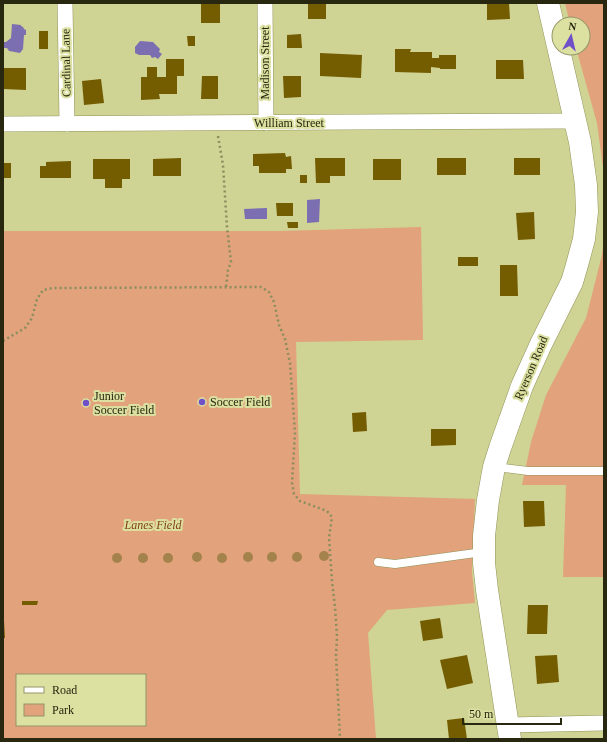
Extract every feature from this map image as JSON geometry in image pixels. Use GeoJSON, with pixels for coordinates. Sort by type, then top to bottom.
{"type":"FeatureCollection","features":[{"type":"Feature","properties":{"kind":"street","name":"Cardinal Lane"},"geometry":{"type":"LineString","coordinates":[[65,3],[67,124]]}},
{"type":"Feature","properties":{"kind":"street","name":"Madison Street"},"geometry":{"type":"LineString","coordinates":[[265,3],[266,123]]}},
{"type":"Feature","properties":{"kind":"street","name":"Ryerson Road"},"geometry":{"type":"LineString","coordinates":[[508,732],[484,563],[484,536],[488,500],[494,467],[522,386],[572,282],[584,239],[587,212],[586,185],[580,142],[548,3]]}},
{"type":"Feature","properties":{"kind":"street","name":"William Street"},"geometry":{"type":"LineString","coordinates":[[3,124],[576,121]]}},
{"type":"Feature","properties":{"kind":"street"},"geometry":{"type":"LineString","coordinates":[[508,732],[604,723]]}},
{"type":"Feature","properties":{"kind":"lane"},"geometry":{"type":"LineString","coordinates":[[494,467],[528,470],[604,471]]}},
{"type":"Feature","properties":{"kind":"lane"},"geometry":{"type":"LineString","coordinates":[[378,562],[395,564],[484,552]]}},
{"type":"Feature","properties":{"kind":"path"},"geometry":{"type":"LineString","coordinates":[[218,136],[223,165],[227,227],[232,262],[228,270],[226,287]]}},
{"type":"Feature","properties":{"kind":"path"},"geometry":{"type":"LineString","coordinates":[[3,342],[25,328],[32,318],[36,299],[43,290],[53,288],[261,287],[269,292],[274,302],[279,325],[285,339],[290,363],[295,433],[292,483],[294,494],[300,501],[327,511],[332,517],[329,538],[335,607],[340,739]]}},
{"type":"Feature","properties":{"kind":"green space"},"geometry":{"type":"Polygon","coordinates":[[[565,3],[604,3],[604,175],[597,123],[578,56],[591,56],[591,16],[568,16],[565,3]]]}},
{"type":"Feature","properties":{"kind":"green space","name":"Lanes Field"},"geometry":{"type":"Polygon","coordinates":[[[421,227],[423,340],[296,342],[300,494],[475,499],[472,572],[475,603],[387,610],[368,633],[376,739],[3,739],[3,231],[279,231],[421,227]]]}},
{"type":"Feature","properties":{"kind":"green space"},"geometry":{"type":"Polygon","coordinates":[[[604,239],[604,577],[563,577],[566,485],[522,485],[531,442],[546,395],[586,318],[602,255],[604,239]]]}},
{"type":"Feature","properties":{"kind":"shaded area"},"geometry":{"type":"Polygon","coordinates":[[[12,24],[21,25],[26,30],[23,49],[20,53],[3,48],[3,42],[6,42],[11,38],[12,24]]]}},
{"type":"Feature","properties":{"kind":"shaded area"},"geometry":{"type":"Polygon","coordinates":[[[140,41],[153,42],[160,49],[159,52],[162,54],[158,59],[155,57],[152,58],[150,55],[139,55],[135,53],[135,47],[140,41]]]}},
{"type":"Feature","properties":{"kind":"shaded area"},"geometry":{"type":"Polygon","coordinates":[[[320,199],[319,222],[307,223],[307,200],[320,199]]]}},
{"type":"Feature","properties":{"kind":"shaded area"},"geometry":{"type":"Polygon","coordinates":[[[267,208],[267,219],[245,219],[244,209],[267,208]]]}},
{"type":"Feature","properties":{"kind":"building"},"geometry":{"type":"Polygon","coordinates":[[[201,3],[220,3],[220,23],[201,23],[201,3]]]}},
{"type":"Feature","properties":{"kind":"building"},"geometry":{"type":"Polygon","coordinates":[[[308,3],[326,3],[326,19],[308,19],[308,3]]]}},
{"type":"Feature","properties":{"kind":"building"},"geometry":{"type":"Polygon","coordinates":[[[487,3],[509,3],[510,19],[487,20],[487,3]]]}},
{"type":"Feature","properties":{"kind":"building"},"geometry":{"type":"Polygon","coordinates":[[[39,31],[48,31],[48,49],[39,49],[39,31]]]}},
{"type":"Feature","properties":{"kind":"building"},"geometry":{"type":"Polygon","coordinates":[[[301,34],[302,48],[287,48],[287,35],[301,34]]]}},
{"type":"Feature","properties":{"kind":"building"},"geometry":{"type":"Polygon","coordinates":[[[187,36],[195,36],[195,46],[188,46],[187,36]]]}},
{"type":"Feature","properties":{"kind":"building"},"geometry":{"type":"Polygon","coordinates":[[[395,49],[411,49],[410,52],[432,52],[432,58],[439,58],[439,55],[456,55],[456,69],[440,69],[431,67],[431,73],[395,72],[395,49]]]}},
{"type":"Feature","properties":{"kind":"building"},"geometry":{"type":"Polygon","coordinates":[[[320,53],[362,55],[361,78],[320,76],[320,53]]]}},
{"type":"Feature","properties":{"kind":"building"},"geometry":{"type":"Polygon","coordinates":[[[166,59],[184,59],[184,76],[177,76],[177,94],[159,94],[160,99],[141,100],[141,77],[147,77],[147,67],[157,67],[157,77],[166,77],[166,59]]]}},
{"type":"Feature","properties":{"kind":"building"},"geometry":{"type":"Polygon","coordinates":[[[496,60],[523,60],[524,79],[496,79],[496,60]]]}},
{"type":"Feature","properties":{"kind":"building"},"geometry":{"type":"Polygon","coordinates":[[[3,68],[26,68],[26,90],[3,89],[3,68]]]}},
{"type":"Feature","properties":{"kind":"building"},"geometry":{"type":"Polygon","coordinates":[[[202,76],[218,76],[218,99],[201,99],[202,76]]]}},
{"type":"Feature","properties":{"kind":"building"},"geometry":{"type":"Polygon","coordinates":[[[283,76],[301,76],[301,97],[284,98],[283,76]]]}},
{"type":"Feature","properties":{"kind":"building"},"geometry":{"type":"Polygon","coordinates":[[[101,79],[104,103],[84,105],[82,81],[101,79]]]}},
{"type":"Feature","properties":{"kind":"building"},"geometry":{"type":"Polygon","coordinates":[[[285,153],[286,157],[291,156],[292,169],[286,169],[286,173],[259,173],[259,166],[253,166],[253,154],[285,153]]]}},
{"type":"Feature","properties":{"kind":"building"},"geometry":{"type":"Polygon","coordinates":[[[181,158],[181,176],[153,176],[153,159],[181,158]]]}},
{"type":"Feature","properties":{"kind":"building"},"geometry":{"type":"Polygon","coordinates":[[[315,158],[345,158],[345,176],[330,176],[330,183],[316,183],[315,158]]]}},
{"type":"Feature","properties":{"kind":"building"},"geometry":{"type":"Polygon","coordinates":[[[437,158],[466,158],[466,175],[437,175],[437,158]]]}},
{"type":"Feature","properties":{"kind":"building"},"geometry":{"type":"Polygon","coordinates":[[[514,158],[540,158],[540,175],[514,175],[514,158]]]}},
{"type":"Feature","properties":{"kind":"building"},"geometry":{"type":"Polygon","coordinates":[[[93,159],[130,159],[130,179],[122,179],[122,188],[105,188],[105,179],[93,179],[93,159]]]}},
{"type":"Feature","properties":{"kind":"building"},"geometry":{"type":"Polygon","coordinates":[[[373,159],[401,159],[401,180],[373,180],[373,159]]]}},
{"type":"Feature","properties":{"kind":"building"},"geometry":{"type":"Polygon","coordinates":[[[71,161],[71,178],[40,178],[40,166],[46,166],[46,162],[71,161]]]}},
{"type":"Feature","properties":{"kind":"building"},"geometry":{"type":"Polygon","coordinates":[[[3,163],[11,163],[11,178],[3,178],[3,163]]]}},
{"type":"Feature","properties":{"kind":"building"},"geometry":{"type":"Polygon","coordinates":[[[300,175],[307,175],[307,183],[300,183],[300,175]]]}},
{"type":"Feature","properties":{"kind":"building"},"geometry":{"type":"Polygon","coordinates":[[[276,203],[293,203],[293,216],[277,216],[276,203]]]}},
{"type":"Feature","properties":{"kind":"building"},"geometry":{"type":"Polygon","coordinates":[[[534,212],[535,239],[518,240],[516,213],[534,212]]]}},
{"type":"Feature","properties":{"kind":"building"},"geometry":{"type":"Polygon","coordinates":[[[287,222],[298,222],[298,228],[288,228],[287,222]]]}},
{"type":"Feature","properties":{"kind":"building"},"geometry":{"type":"Polygon","coordinates":[[[458,257],[478,257],[478,266],[458,266],[458,257]]]}},
{"type":"Feature","properties":{"kind":"building"},"geometry":{"type":"Polygon","coordinates":[[[500,265],[517,265],[518,296],[500,296],[500,265]]]}},
{"type":"Feature","properties":{"kind":"building"},"geometry":{"type":"Polygon","coordinates":[[[366,412],[367,431],[353,432],[352,413],[366,412]]]}},
{"type":"Feature","properties":{"kind":"building"},"geometry":{"type":"Polygon","coordinates":[[[431,429],[456,429],[456,445],[431,446],[431,429]]]}},
{"type":"Feature","properties":{"kind":"building"},"geometry":{"type":"Polygon","coordinates":[[[523,501],[544,501],[545,526],[524,527],[523,501]]]}},
{"type":"Feature","properties":{"kind":"building"},"geometry":{"type":"Polygon","coordinates":[[[22,601],[38,601],[37,605],[22,605],[22,601]]]}},
{"type":"Feature","properties":{"kind":"building"},"geometry":{"type":"Polygon","coordinates":[[[528,605],[548,605],[547,634],[527,634],[528,605]]]}},
{"type":"Feature","properties":{"kind":"building"},"geometry":{"type":"Polygon","coordinates":[[[440,618],[443,638],[423,641],[420,621],[440,618]]]}},
{"type":"Feature","properties":{"kind":"building"},"geometry":{"type":"Polygon","coordinates":[[[4,621],[5,638],[3,638],[4,621]]]}},
{"type":"Feature","properties":{"kind":"building"},"geometry":{"type":"Polygon","coordinates":[[[467,655],[473,683],[447,689],[440,660],[467,655]]]}},
{"type":"Feature","properties":{"kind":"building"},"geometry":{"type":"Polygon","coordinates":[[[557,655],[559,682],[537,684],[535,656],[557,655]]]}},
{"type":"Feature","properties":{"kind":"building"},"geometry":{"type":"Polygon","coordinates":[[[464,718],[467,739],[449,739],[447,720],[464,718]]]}},
{"type":"Feature","properties":{"kind":"place","name":"Soccer Field"},"geometry":{"type":"Point","coordinates":[202,402]}},
{"type":"Feature","properties":{"kind":"place","name":"Junior Soccer Field"},"geometry":{"type":"Point","coordinates":[86,403]}}]}
